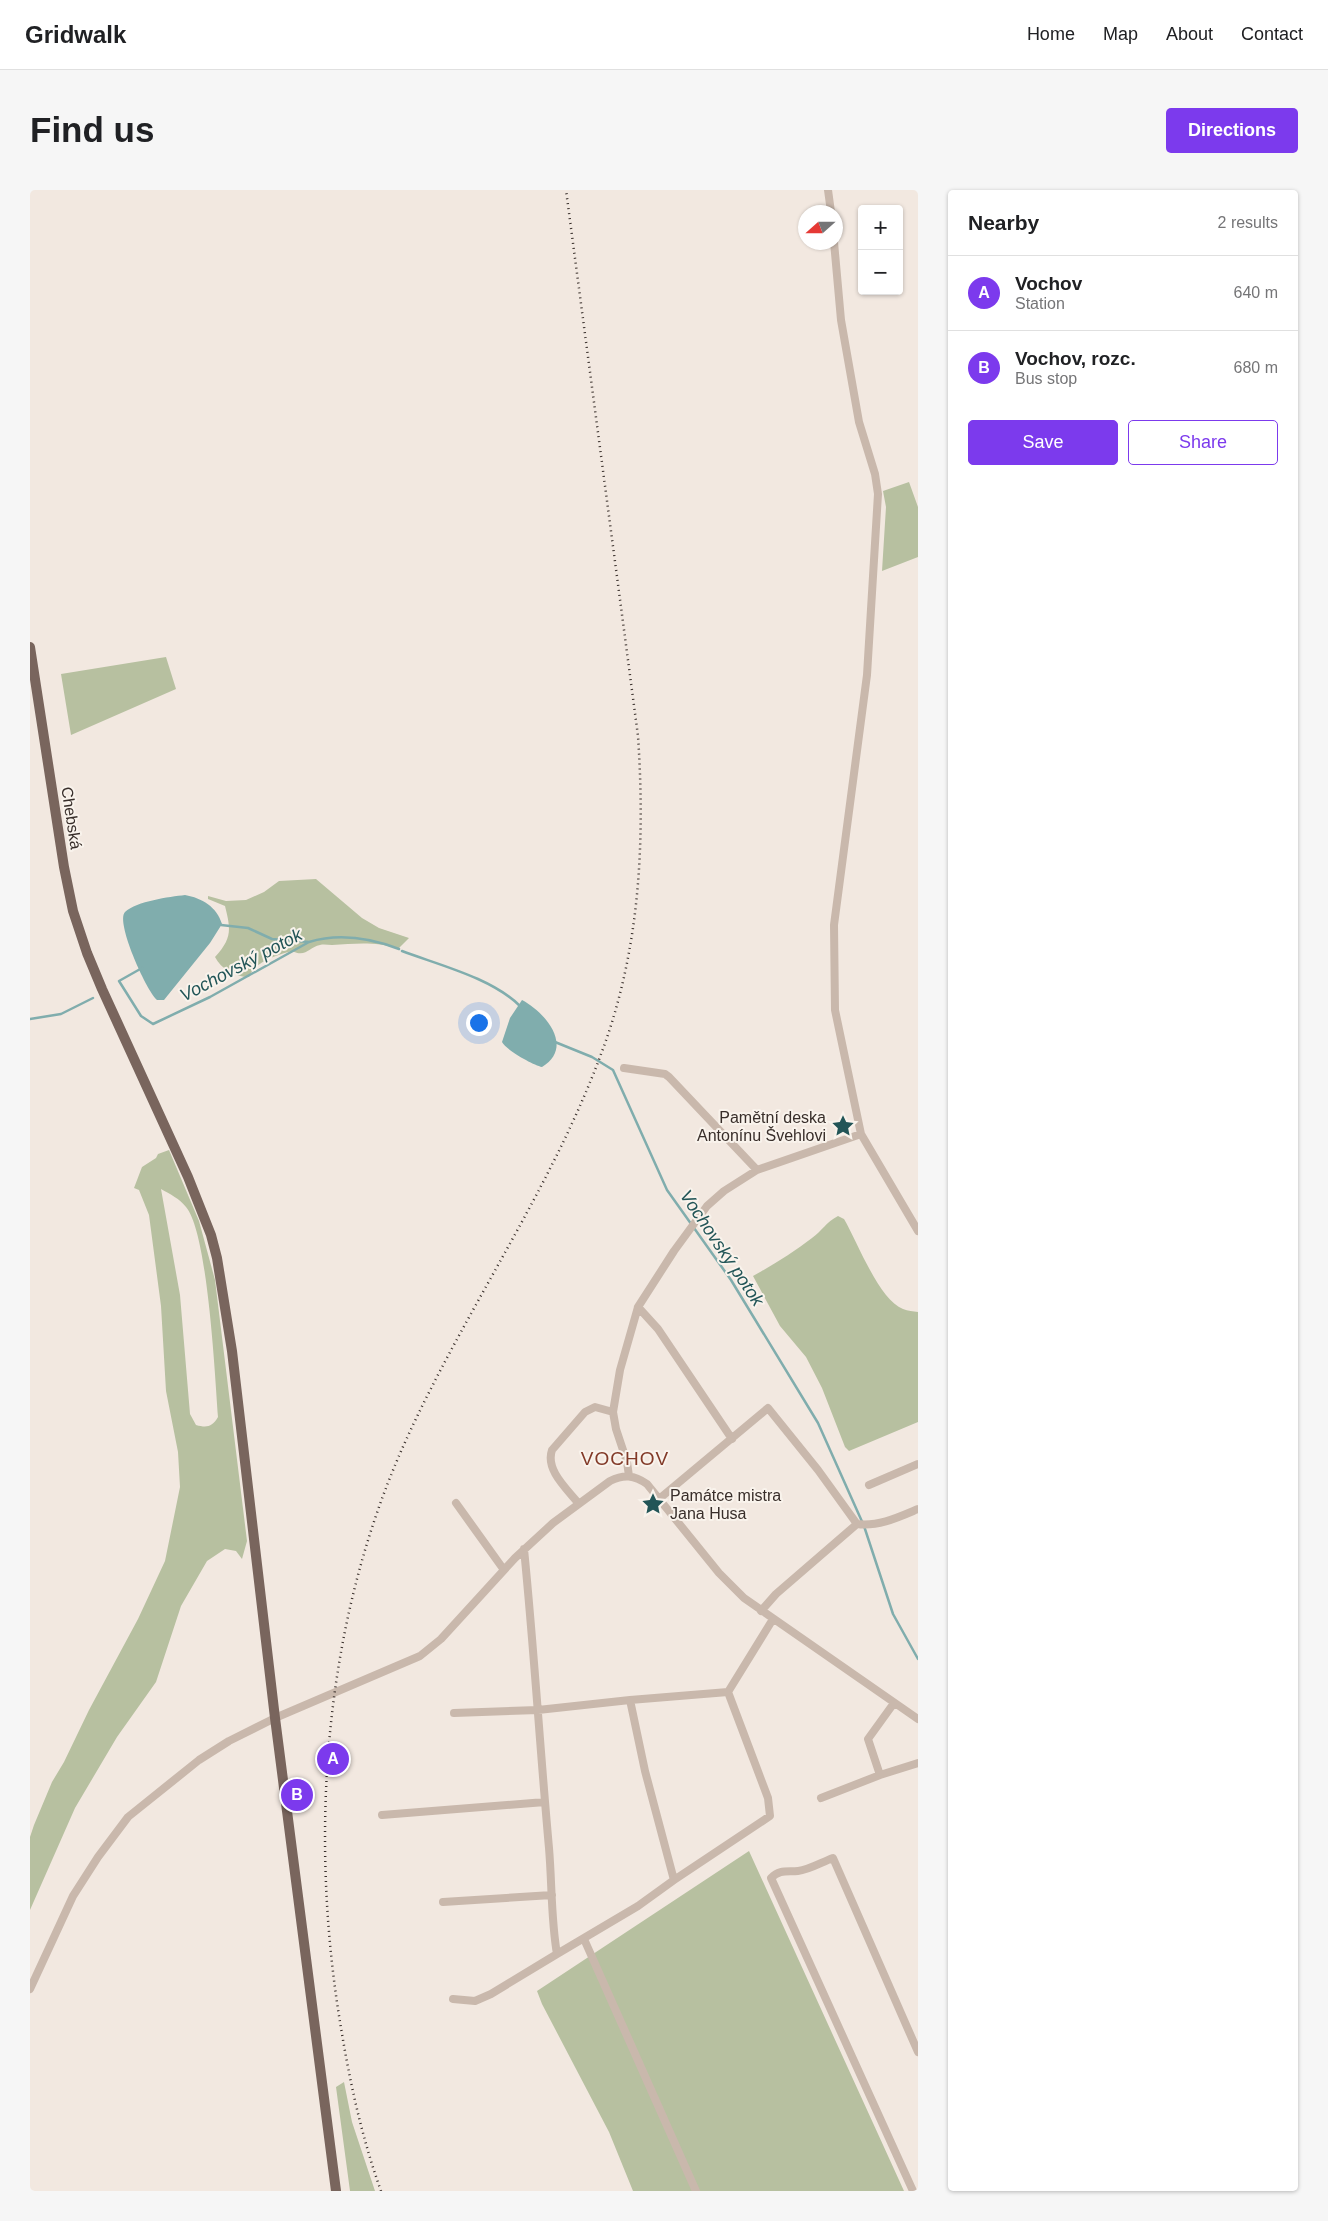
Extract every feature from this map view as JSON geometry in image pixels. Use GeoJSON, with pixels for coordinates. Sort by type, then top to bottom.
{"type":"FeatureCollection","features":[{"type":"Feature","properties":{"kind":"main road","name":"Chebská"},"geometry":{"type":"LineString","coordinates":[[30,646],[64,867],[73,911],[103,992],[188,1177],[211,1235],[217,1258],[232,1351],[275,1718],[336,2191]]}},
{"type":"Feature","properties":{"kind":"street"},"geometry":{"type":"LineString","coordinates":[[828,190],[829,205]]}},
{"type":"Feature","properties":{"kind":"street"},"geometry":{"type":"LineString","coordinates":[[835,250],[841,320],[860,422],[875,474],[878,494],[866,675],[834,925],[835,1010],[861,1134],[918,1231]]}},
{"type":"Feature","properties":{"kind":"street"},"geometry":{"type":"LineString","coordinates":[[624,1068],[665,1074],[670,1077],[757,1170]]}},
{"type":"Feature","properties":{"kind":"street"},"geometry":{"type":"LineString","coordinates":[[629,1476],[613,1412],[620,1370],[638,1307],[674,1251],[707,1206],[724,1191],[757,1170],[861,1134]]}},
{"type":"Feature","properties":{"kind":"street"},"geometry":{"type":"LineString","coordinates":[[638,1307],[658,1329],[732,1438]]}},
{"type":"Feature","properties":{"kind":"street"},"geometry":{"type":"LineString","coordinates":[[579,1504],[552,1469],[550,1456],[552,1450],[585,1412],[595,1407],[613,1412]]}},
{"type":"Feature","properties":{"kind":"street"},"geometry":{"type":"LineString","coordinates":[[659,1499],[768,1408],[858,1524],[868,1526],[898,1518],[918,1509]]}},
{"type":"Feature","properties":{"kind":"street"},"geometry":{"type":"LineString","coordinates":[[869,1485],[918,1464]]}},
{"type":"Feature","properties":{"kind":"street"},"geometry":{"type":"LineString","coordinates":[[30,1988],[74,1896],[98,1857],[128,1817],[199,1760],[229,1741],[275,1718],[420,1656],[441,1639],[524,1549],[553,1522],[610,1481],[619,1477],[629,1476],[638,1478],[647,1484],[730,1586],[761,1611],[918,1719]]}},
{"type":"Feature","properties":{"kind":"street"},"geometry":{"type":"LineString","coordinates":[[456,1504],[504,1570]]}},
{"type":"Feature","properties":{"kind":"street"},"geometry":{"type":"LineString","coordinates":[[761,1611],[776,1594],[858,1524]]}},
{"type":"Feature","properties":{"kind":"street"},"geometry":{"type":"LineString","coordinates":[[524,1549],[557,1954]]}},
{"type":"Feature","properties":{"kind":"street"},"geometry":{"type":"LineString","coordinates":[[728,1692],[773,1619]]}},
{"type":"Feature","properties":{"kind":"street"},"geometry":{"type":"LineString","coordinates":[[454,1713],[538,1710],[728,1692]]}},
{"type":"Feature","properties":{"kind":"street"},"geometry":{"type":"LineString","coordinates":[[453,1999],[475,2000],[490,1994],[638,1906],[770,1816],[768,1798],[728,1692]]}},
{"type":"Feature","properties":{"kind":"street"},"geometry":{"type":"LineString","coordinates":[[630,1700],[645,1771],[674,1880]]}},
{"type":"Feature","properties":{"kind":"street"},"geometry":{"type":"LineString","coordinates":[[880,1775],[868,1739],[894,1703]]}},
{"type":"Feature","properties":{"kind":"street"},"geometry":{"type":"LineString","coordinates":[[821,1798],[880,1775],[918,1764]]}},
{"type":"Feature","properties":{"kind":"street"},"geometry":{"type":"LineString","coordinates":[[382,1814],[544,1802]]}},
{"type":"Feature","properties":{"kind":"street"},"geometry":{"type":"LineString","coordinates":[[913,2191],[771,1878],[789,1870],[798,1871],[833,1858],[918,2052]]}},
{"type":"Feature","properties":{"kind":"street"},"geometry":{"type":"LineString","coordinates":[[443,1902],[552,1895]]}},
{"type":"Feature","properties":{"kind":"street"},"geometry":{"type":"LineString","coordinates":[[584,1939],[696,2191]]}},
{"type":"Feature","properties":{"kind":"green space"},"geometry":{"type":"Polygon","coordinates":[[[909,482],[918,507],[918,557],[882,571],[886,507],[883,491],[909,482]]]}},
{"type":"Feature","properties":{"kind":"green space"},"geometry":{"type":"Polygon","coordinates":[[[166,657],[176,689],[71,735],[61,674],[166,657]]]}},
{"type":"Feature","properties":{"kind":"green space"},"geometry":{"type":"Polygon","coordinates":[[[316,879],[362,918],[379,928],[409,938],[398,949],[390,946],[357,944],[316,946],[304,953],[292,951],[261,963],[249,977],[234,974],[221,965],[215,957],[227,939],[229,933],[228,921],[225,906],[208,899],[208,896],[226,901],[246,900],[264,892],[279,881],[316,879]]]}},
{"type":"Feature","properties":{"kind":"green space"},"geometry":{"type":"Polygon","coordinates":[[[169,1150],[199,1221],[215,1280],[247,1541],[242,1559],[236,1551],[225,1549],[207,1561],[181,1606],[156,1682],[117,1737],[75,1808],[30,1910],[30,1837],[34,1825],[52,1782],[138,1619],[165,1561],[180,1487],[178,1452],[166,1391],[161,1306],[149,1215],[139,1190],[134,1188],[142,1167],[156,1158],[158,1154],[169,1150]],[[161,1189],[180,1295],[190,1414],[196,1425],[211,1425],[218,1417],[209,1307],[200,1245],[194,1222],[186,1207],[178,1199],[161,1189]]]}},
{"type":"Feature","properties":{"kind":"green space"},"geometry":{"type":"Polygon","coordinates":[[[838,1216],[844,1219],[869,1269],[885,1294],[903,1309],[918,1312],[918,1422],[849,1451],[845,1447],[822,1388],[806,1357],[780,1326],[753,1276],[798,1248],[838,1216]]]}},
{"type":"Feature","properties":{"kind":"green space"},"geometry":{"type":"Polygon","coordinates":[[[749,1851],[904,2191],[633,2191],[609,2132],[542,2004],[537,1991],[749,1851]]]}},
{"type":"Feature","properties":{"kind":"green space"},"geometry":{"type":"Polygon","coordinates":[[[344,2082],[352,2122],[375,2191],[350,2191],[336,2087],[344,2082]]]}},
{"type":"Feature","properties":{"kind":"water"},"geometry":{"type":"Polygon","coordinates":[[[185,895],[197,898],[208,904],[220,918],[222,924],[210,943],[164,1000],[157,1000],[146,984],[134,957],[124,929],[123,918],[125,912],[137,905],[185,895]]]}},
{"type":"Feature","properties":{"kind":"water"},"geometry":{"type":"Polygon","coordinates":[[[522,1000],[547,1021],[556,1040],[556,1050],[552,1059],[542,1067],[520,1057],[502,1042],[510,1018],[522,1000]]]}},
{"type":"Feature","properties":{"kind":"waterway"},"geometry":{"type":"LineString","coordinates":[[221,925],[248,928],[272,939],[309,942]]}},
{"type":"Feature","properties":{"kind":"waterway","name":"Vochovský potok"},"geometry":{"type":"LineString","coordinates":[[142,968],[119,981],[141,1016],[153,1024],[210,997],[309,942],[343,937],[377,942],[399,949]]}},
{"type":"Feature","properties":{"kind":"waterway","name":"Vochovský potok"},"geometry":{"type":"LineString","coordinates":[[402,951],[480,980],[508,996],[520,1006]]}},
{"type":"Feature","properties":{"kind":"waterway","name":"Vochovský potok"},"geometry":{"type":"LineString","coordinates":[[30,1019],[61,1014],[93,998]]}},
{"type":"Feature","properties":{"kind":"waterway","name":"Vochovský potok"},"geometry":{"type":"LineString","coordinates":[[555,1042],[592,1057],[613,1070],[667,1190],[731,1280],[818,1423],[864,1526],[893,1614],[918,1659]]}},
{"type":"Feature","properties":{"kind":"railway"},"geometry":{"type":"LineString","coordinates":[[381,2191],[362,2131],[353,2090],[341,2028],[331,1956],[326,1882],[325,1808],[330,1734],[340,1660],[355,1588],[375,1517],[402,1449],[452,1348],[560,1150],[604,1046],[625,970],[637,893],[641,815],[638,736],[566,190]]}},
{"type":"Feature","properties":{"kind":"place","name":"Pamětní deska Antonínu Švehlovi"},"geometry":{"type":"Point","coordinates":[843,1126]}},
{"type":"Feature","properties":{"kind":"place","name":"Památce mistra Jana Husa"},"geometry":{"type":"Point","coordinates":[653,1504]}},
{"type":"Feature","properties":{"kind":"place","name":"Vochov"},"geometry":{"type":"Point","coordinates":[333,1759]}},
{"type":"Feature","properties":{"kind":"place","name":"Vochov, rozc."},"geometry":{"type":"Point","coordinates":[297,1795]}},
{"type":"Feature","properties":{"kind":"district","name":"VOCHOV"},"geometry":{"type":"Point","coordinates":[625,1458]}}]}
